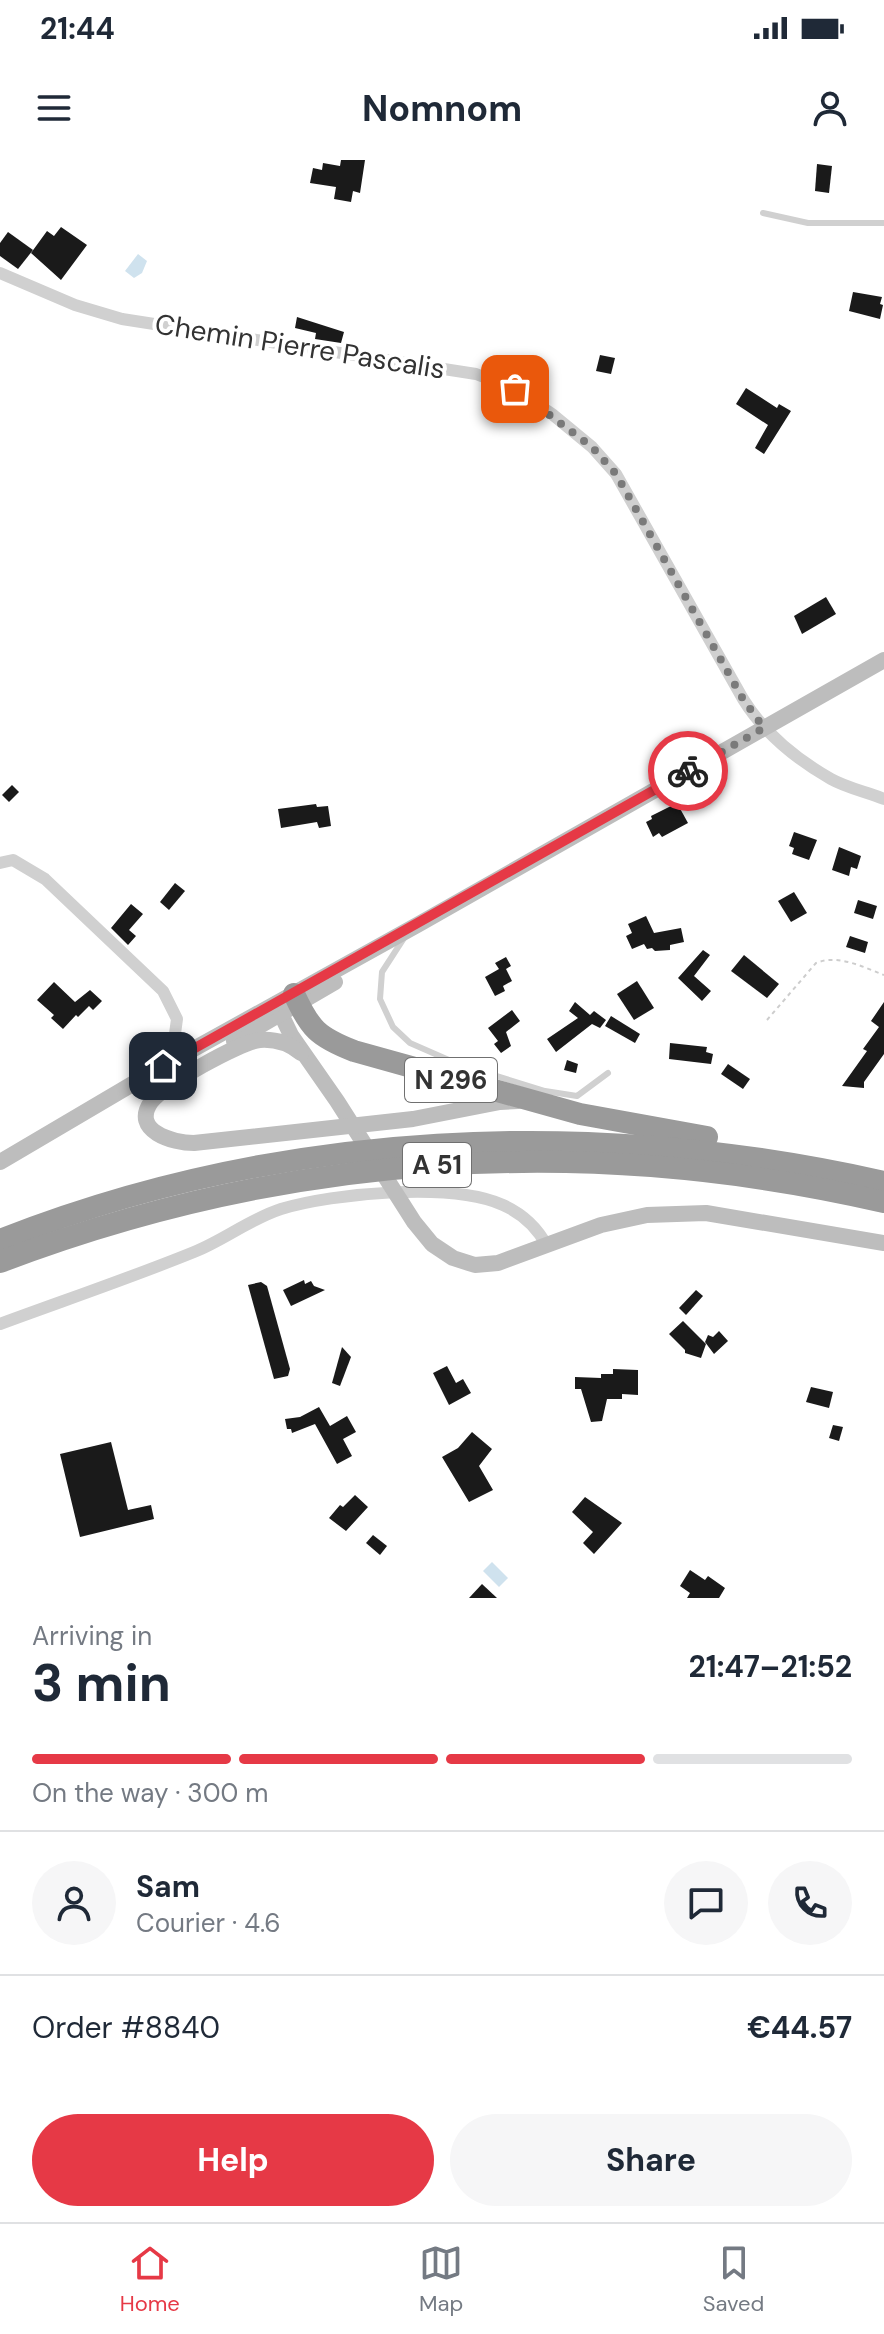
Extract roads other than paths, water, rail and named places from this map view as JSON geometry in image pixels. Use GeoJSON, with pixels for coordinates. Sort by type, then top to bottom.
{"type":"FeatureCollection","features":[{"type":"Feature","properties":{"kind":"highway","name":"N 296"},"geometry":{"type":"LineString","coordinates":[[289,1004],[326,1040],[384,1061],[527,1101],[634,1126],[776,1148],[884,1175]]}},
{"type":"Feature","properties":{"kind":"highway","name":"A 51"},"geometry":{"type":"LineString","coordinates":[[0,1240],[131,1196],[323,1154],[396,1146],[606,1142],[778,1161],[884,1182]]}},
{"type":"Feature","properties":{"kind":"highway","name":"A 51"},"geometry":{"type":"LineString","coordinates":[[0,1262],[62,1239],[161,1210],[329,1175],[404,1167],[490,1162],[628,1164],[756,1177],[884,1202]]}},
{"type":"Feature","properties":{"kind":"street","name":"Chemin Pierre Pascalis"},"geometry":{"type":"LineString","coordinates":[[0,273],[75,305],[122,319],[476,374],[515,389],[592,447],[616,474],[743,699],[764,728],[832,780],[884,799]]}},
{"type":"Feature","properties":{"kind":"street"},"geometry":{"type":"LineString","coordinates":[[74,1120],[171,1076],[413,929],[884,660]]}},
{"type":"Feature","properties":{"kind":"street"},"geometry":{"type":"LineString","coordinates":[[0,863],[13,860],[45,879],[163,991],[177,1019],[174,1041],[163,1066]]}},
{"type":"Feature","properties":{"kind":"street"},"geometry":{"type":"LineString","coordinates":[[0,1162],[163,1066],[289,1004]]}},
{"type":"Feature","properties":{"kind":"street"},"geometry":{"type":"LineString","coordinates":[[289,1004],[308,1058],[407,1211],[432,1244],[453,1258],[475,1265],[498,1263],[601,1225],[680,1212],[706,1213],[884,1243]]}},
{"type":"Feature","properties":{"kind":"street"},"geometry":{"type":"LineString","coordinates":[[308,1058],[294,1047],[278,1042],[260,1040],[247,1043],[161,1092],[151,1102],[147,1112],[148,1122],[155,1133],[167,1140],[194,1143],[413,1119],[500,1102],[527,1101]]}},
{"type":"Feature","properties":{"kind":"street"},"geometry":{"type":"LineString","coordinates":[[0,1324],[198,1251],[280,1210],[335,1197],[373,1193],[431,1193],[486,1199],[526,1219],[547,1246]]}},
{"type":"Feature","properties":{"kind":"lane"},"geometry":{"type":"LineString","coordinates":[[763,213],[808,223],[884,223]]}},
{"type":"Feature","properties":{"kind":"lane"},"geometry":{"type":"LineString","coordinates":[[413,929],[382,972],[380,999],[393,1027],[410,1043],[458,1064],[545,1091],[577,1096],[608,1073]]}},
{"type":"Feature","properties":{"kind":"water"},"geometry":{"type":"Polygon","coordinates":[[[138,254],[147,261],[142,273],[134,278],[125,271],[138,254]]]}},
{"type":"Feature","properties":{"kind":"water"},"geometry":{"type":"Polygon","coordinates":[[[492,1562],[508,1578],[499,1587],[483,1571],[492,1562]]]}}]}
